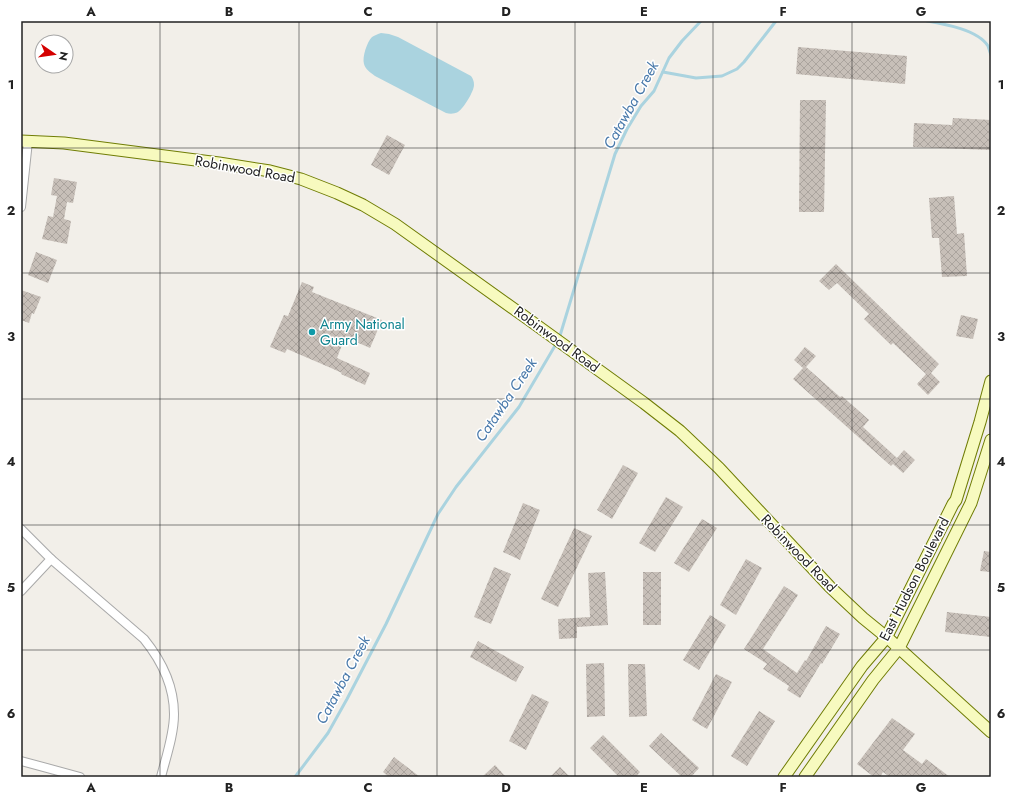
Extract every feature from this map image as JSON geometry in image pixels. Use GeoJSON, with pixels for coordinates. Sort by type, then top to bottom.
{"type":"FeatureCollection","features":[{"type":"Feature","properties":{"kind":"main road","name":"Robinwood Road"},"geometry":{"type":"LineString","coordinates":[[25,141],[64,143],[260,169],[307,181],[338,193],[363,205],[395,224],[588,362],[644,403],[697,445],[830,587],[991,732]]}},
{"type":"Feature","properties":{"kind":"main road","name":"East Hudson Boulevard"},"geometry":{"type":"LineString","coordinates":[[784,777],[862,666],[886,638],[956,500],[991,381]]}},
{"type":"Feature","properties":{"kind":"main road","name":"East Hudson Boulevard"},"geometry":{"type":"LineString","coordinates":[[805,777],[873,680],[899,648],[971,503],[991,440]]}},
{"type":"Feature","properties":{"kind":"street"},"geometry":{"type":"LineString","coordinates":[[21,207],[25,141]]}},
{"type":"Feature","properties":{"kind":"street"},"geometry":{"type":"LineString","coordinates":[[21,529],[51,559],[144,639],[156,654],[166,674],[173,697],[174,715],[172,733],[161,777]]}},
{"type":"Feature","properties":{"kind":"street"},"geometry":{"type":"LineString","coordinates":[[21,591],[51,559]]}},
{"type":"Feature","properties":{"kind":"street"},"geometry":{"type":"LineString","coordinates":[[21,761],[80,777]]}},
{"type":"Feature","properties":{"kind":"water"},"geometry":{"type":"Polygon","coordinates":[[[381,33],[398,37],[471,76],[474,81],[474,88],[463,107],[458,112],[450,114],[446,113],[368,71],[364,61],[365,50],[372,37],[381,33]]]}},
{"type":"Feature","properties":{"kind":"building"},"geometry":{"type":"Polygon","coordinates":[[[798,47],[907,56],[905,84],[796,74],[798,47]]]}},
{"type":"Feature","properties":{"kind":"building"},"geometry":{"type":"Polygon","coordinates":[[[800,100],[826,100],[824,212],[799,212],[800,100]]]}},
{"type":"Feature","properties":{"kind":"building"},"geometry":{"type":"Polygon","coordinates":[[[953,118],[991,120],[991,150],[913,147],[914,123],[952,125],[953,118]]]}},
{"type":"Feature","properties":{"kind":"building"},"geometry":{"type":"Polygon","coordinates":[[[387,135],[405,145],[389,175],[371,165],[387,135]]]}},
{"type":"Feature","properties":{"kind":"building"},"geometry":{"type":"Polygon","coordinates":[[[54,178],[77,182],[73,203],[67,202],[64,219],[71,221],[67,244],[42,239],[48,216],[53,217],[57,196],[51,195],[54,178]]]}},
{"type":"Feature","properties":{"kind":"building"},"geometry":{"type":"Polygon","coordinates":[[[954,196],[957,234],[964,233],[967,276],[942,277],[939,238],[932,238],[929,198],[954,196]]]}},
{"type":"Feature","properties":{"kind":"building"},"geometry":{"type":"Polygon","coordinates":[[[36,252],[57,260],[48,283],[28,275],[36,252]]]}},
{"type":"Feature","properties":{"kind":"building"},"geometry":{"type":"Polygon","coordinates":[[[836,264],[939,364],[931,373],[940,382],[928,395],[917,384],[926,374],[893,343],[891,345],[864,319],[869,314],[837,283],[829,290],[819,281],[836,264]]]}},
{"type":"Feature","properties":{"kind":"building","name":"Army National Guard"},"geometry":{"type":"Polygon","coordinates":[[[302,282],[314,287],[312,292],[382,320],[370,348],[345,337],[337,358],[370,373],[365,385],[341,374],[342,373],[287,349],[285,353],[270,347],[284,315],[288,316],[302,282]]]}},
{"type":"Feature","properties":{"kind":"building"},"geometry":{"type":"Polygon","coordinates":[[[21,290],[41,297],[34,314],[32,313],[29,323],[21,320],[21,290]]]}},
{"type":"Feature","properties":{"kind":"building"},"geometry":{"type":"Polygon","coordinates":[[[961,315],[978,319],[973,339],[956,336],[961,315]]]}},
{"type":"Feature","properties":{"kind":"building"},"geometry":{"type":"Polygon","coordinates":[[[805,347],[816,356],[806,367],[869,420],[863,427],[897,458],[904,450],[915,460],[903,473],[893,464],[891,466],[793,379],[803,368],[794,360],[805,347]]]}},
{"type":"Feature","properties":{"kind":"building"},"geometry":{"type":"Polygon","coordinates":[[[623,465],[638,473],[612,519],[597,510],[623,465]]]}},
{"type":"Feature","properties":{"kind":"building"},"geometry":{"type":"Polygon","coordinates":[[[666,497],[683,507],[655,552],[639,543],[666,497]]]}},
{"type":"Feature","properties":{"kind":"building"},"geometry":{"type":"Polygon","coordinates":[[[523,503],[540,510],[520,560],[503,552],[523,503]]]}},
{"type":"Feature","properties":{"kind":"building"},"geometry":{"type":"Polygon","coordinates":[[[702,519],[717,528],[689,572],[674,563],[702,519]]]}},
{"type":"Feature","properties":{"kind":"building"},"geometry":{"type":"Polygon","coordinates":[[[574,528],[592,536],[558,607],[541,599],[574,528]]]}},
{"type":"Feature","properties":{"kind":"building"},"geometry":{"type":"Polygon","coordinates":[[[984,551],[991,552],[991,572],[980,571],[984,551]]]}},
{"type":"Feature","properties":{"kind":"building"},"geometry":{"type":"Polygon","coordinates":[[[746,559],[762,568],[736,615],[720,605],[746,559]]]}},
{"type":"Feature","properties":{"kind":"building"},"geometry":{"type":"Polygon","coordinates":[[[494,567],[511,574],[491,624],[474,617],[494,567]]]}},
{"type":"Feature","properties":{"kind":"building"},"geometry":{"type":"Polygon","coordinates":[[[605,572],[608,625],[577,627],[577,638],[559,639],[558,619],[590,617],[588,573],[605,572]]]}},
{"type":"Feature","properties":{"kind":"building"},"geometry":{"type":"Polygon","coordinates":[[[643,572],[661,572],[661,625],[643,625],[643,572]]]}},
{"type":"Feature","properties":{"kind":"building"},"geometry":{"type":"Polygon","coordinates":[[[784,586],[798,595],[763,649],[797,673],[805,660],[806,661],[826,626],[840,634],[800,698],[787,690],[789,686],[763,669],[767,664],[744,649],[784,586]]]}},
{"type":"Feature","properties":{"kind":"building"},"geometry":{"type":"Polygon","coordinates":[[[947,612],[991,617],[991,637],[945,632],[947,612]]]}},
{"type":"Feature","properties":{"kind":"building"},"geometry":{"type":"Polygon","coordinates":[[[710,615],[726,625],[699,670],[683,660],[710,615]]]}},
{"type":"Feature","properties":{"kind":"building"},"geometry":{"type":"Polygon","coordinates":[[[478,641],[524,667],[516,682],[470,657],[478,641]]]}},
{"type":"Feature","properties":{"kind":"building"},"geometry":{"type":"Polygon","coordinates":[[[604,663],[605,716],[587,717],[586,664],[604,663]]]}},
{"type":"Feature","properties":{"kind":"building"},"geometry":{"type":"Polygon","coordinates":[[[628,664],[645,664],[647,716],[629,717],[628,664]]]}},
{"type":"Feature","properties":{"kind":"building"},"geometry":{"type":"Polygon","coordinates":[[[716,674],[732,682],[707,729],[692,720],[716,674]]]}},
{"type":"Feature","properties":{"kind":"building"},"geometry":{"type":"Polygon","coordinates":[[[532,694],[549,702],[526,750],[509,741],[532,694]]]}},
{"type":"Feature","properties":{"kind":"building"},"geometry":{"type":"Polygon","coordinates":[[[759,711],[775,721],[747,766],[731,756],[759,711]]]}},
{"type":"Feature","properties":{"kind":"building"},"geometry":{"type":"Polygon","coordinates":[[[892,718],[915,734],[903,750],[922,764],[926,759],[950,777],[890,777],[883,772],[880,777],[874,777],[857,764],[892,718]]]}},
{"type":"Feature","properties":{"kind":"building"},"geometry":{"type":"Polygon","coordinates":[[[661,733],[699,768],[691,777],[682,777],[649,746],[661,733]]]}},
{"type":"Feature","properties":{"kind":"building"},"geometry":{"type":"Polygon","coordinates":[[[603,735],[640,772],[636,777],[619,777],[590,748],[603,735]]]}},
{"type":"Feature","properties":{"kind":"building"},"geometry":{"type":"Polygon","coordinates":[[[394,757],[420,777],[389,777],[383,772],[394,757]]]}},
{"type":"Feature","properties":{"kind":"building"},"geometry":{"type":"Polygon","coordinates":[[[495,765],[506,777],[482,777],[495,765]]]}},
{"type":"Feature","properties":{"kind":"building"},"geometry":{"type":"Polygon","coordinates":[[[560,767],[570,777],[550,777],[560,767]]]}},
{"type":"Feature","properties":{"kind":"waterway","name":"Catawba Creek"},"geometry":{"type":"LineString","coordinates":[[295,777],[328,733],[347,699],[386,624],[438,514],[456,487],[519,407],[559,339],[615,154],[627,129],[641,106],[654,91],[669,58],[682,41],[701,21]]}},
{"type":"Feature","properties":{"kind":"waterway"},"geometry":{"type":"LineString","coordinates":[[663,72],[696,78],[722,76],[737,69],[744,62],[776,21]]}},
{"type":"Feature","properties":{"kind":"waterway"},"geometry":{"type":"LineString","coordinates":[[927,21],[960,29],[977,36],[988,46],[991,55]]}},
{"type":"Feature","properties":{"kind":"place","name":"Army National Guard"},"geometry":{"type":"Point","coordinates":[312,332]}}]}
